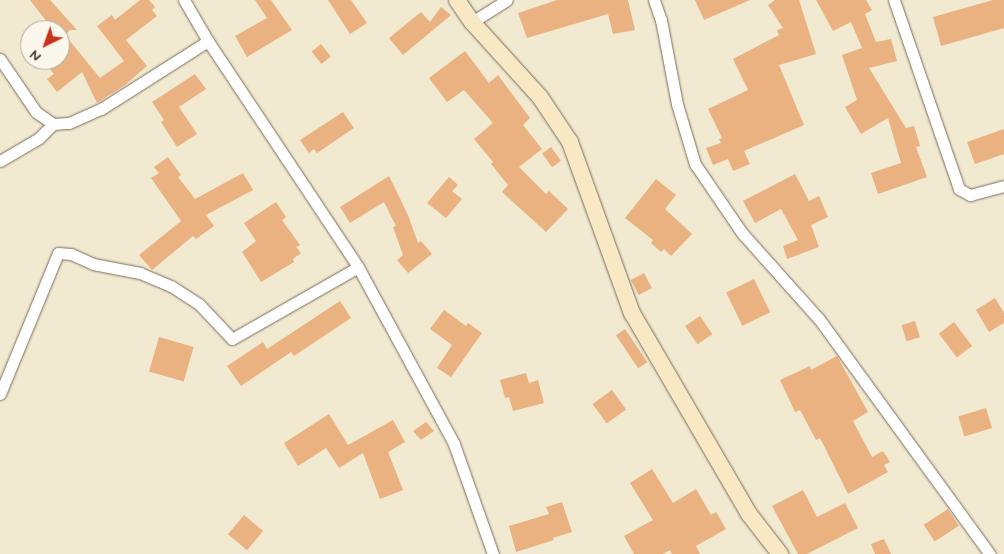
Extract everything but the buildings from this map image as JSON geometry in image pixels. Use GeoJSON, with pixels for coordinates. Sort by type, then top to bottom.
{"type":"FeatureCollection","features":[{"type":"Feature","properties":{"kind":"street"},"geometry":{"type":"LineString","coordinates":[[184,0],[208,41],[358,267],[454,444],[493,554]]}},
{"type":"Feature","properties":{"kind":"street"},"geometry":{"type":"LineString","coordinates":[[457,0],[472,22],[540,97],[570,142],[632,313],[749,514],[780,554]]}},
{"type":"Feature","properties":{"kind":"street"},"geometry":{"type":"LineString","coordinates":[[472,22],[507,0]]}},
{"type":"Feature","properties":{"kind":"street"},"geometry":{"type":"LineString","coordinates":[[654,0],[661,20],[677,104],[696,164],[742,233],[819,319],[990,554]]}},
{"type":"Feature","properties":{"kind":"street"},"geometry":{"type":"LineString","coordinates":[[894,0],[960,189],[970,195],[1004,186]]}},
{"type":"Feature","properties":{"kind":"street"},"geometry":{"type":"LineString","coordinates":[[0,59],[36,112],[53,124],[69,123],[101,109],[208,41]]}},
{"type":"Feature","properties":{"kind":"street"},"geometry":{"type":"LineString","coordinates":[[36,112],[39,138]]}},
{"type":"Feature","properties":{"kind":"street"},"geometry":{"type":"LineString","coordinates":[[0,160],[39,138],[53,124]]}},
{"type":"Feature","properties":{"kind":"street"},"geometry":{"type":"LineString","coordinates":[[0,394],[58,253],[71,254],[93,264],[140,273],[171,286],[199,304],[232,340],[358,267]]}}]}
